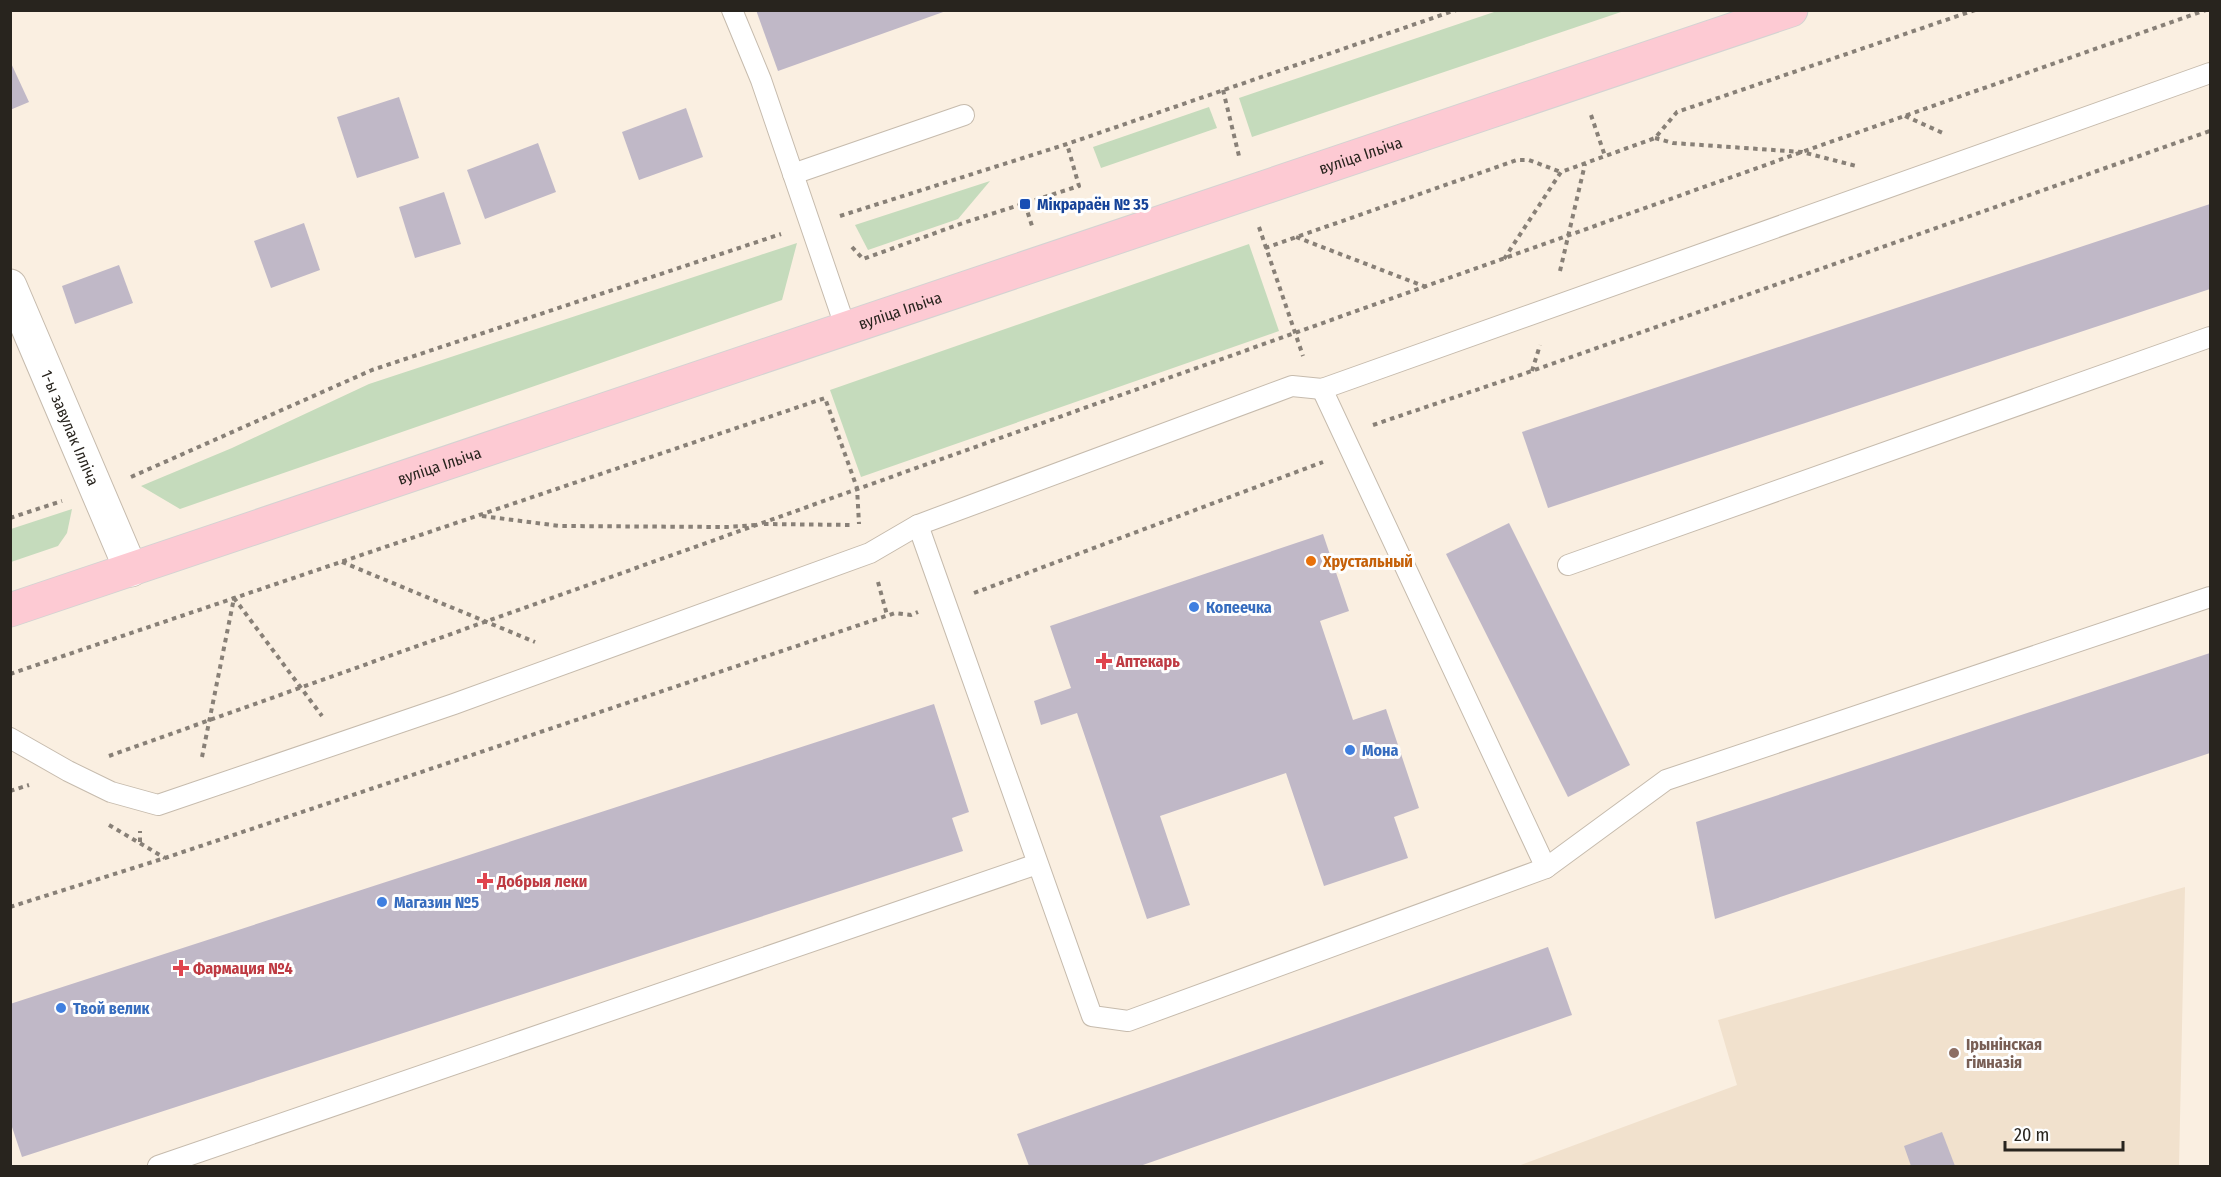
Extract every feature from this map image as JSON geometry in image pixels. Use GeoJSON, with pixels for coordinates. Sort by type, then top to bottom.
{"type":"FeatureCollection","features":[{"type":"Feature","properties":{"kind":"main road","name":"вуліца Ільіча"},"geometry":{"type":"LineString","coordinates":[[10,610],[1791,10]]}},
{"type":"Feature","properties":{"kind":"street","name":"1-ы завулак Ілліча"},"geometry":{"type":"LineString","coordinates":[[10,286],[131,570]]}},
{"type":"Feature","properties":{"kind":"lane"},"geometry":{"type":"LineString","coordinates":[[732,10],[761,80],[846,329]]}},
{"type":"Feature","properties":{"kind":"lane"},"geometry":{"type":"LineString","coordinates":[[10,738],[111,792],[158,805],[454,704],[870,553],[918,525],[1292,386],[1322,389],[2211,73]]}},
{"type":"Feature","properties":{"kind":"lane"},"geometry":{"type":"LineString","coordinates":[[794,174],[964,115]]}},
{"type":"Feature","properties":{"kind":"lane"},"geometry":{"type":"LineString","coordinates":[[1568,565],[2211,337]]}},
{"type":"Feature","properties":{"kind":"lane"},"geometry":{"type":"LineString","coordinates":[[1322,389],[1546,868]]}},
{"type":"Feature","properties":{"kind":"lane"},"geometry":{"type":"LineString","coordinates":[[918,525],[1092,1016],[1128,1021],[1546,868],[1666,780],[2211,597]]}},
{"type":"Feature","properties":{"kind":"lane"},"geometry":{"type":"LineString","coordinates":[[158,1167],[1037,864]]}},
{"type":"Feature","properties":{"kind":"path"},"geometry":{"type":"LineString","coordinates":[[1503,260],[1561,172],[1655,138],[1677,112],[1975,10]]}},
{"type":"Feature","properties":{"kind":"path"},"geometry":{"type":"LineString","coordinates":[[10,791],[2206,10]]}},
{"type":"Feature","properties":{"kind":"path"},"geometry":{"type":"LineString","coordinates":[[1904,116],[1951,137]]}},
{"type":"Feature","properties":{"kind":"path"},"geometry":{"type":"LineString","coordinates":[[10,907],[199,847],[887,615],[895,613],[911,615],[1324,462],[1343,435],[1532,371],[2211,131]]}},
{"type":"Feature","properties":{"kind":"path"},"geometry":{"type":"LineString","coordinates":[[1655,138],[1673,143],[1802,152],[1863,168]]}},
{"type":"Feature","properties":{"kind":"path"},"geometry":{"type":"LineString","coordinates":[[846,240],[864,259],[1079,186],[1067,144]]}},
{"type":"Feature","properties":{"kind":"path"},"geometry":{"type":"LineString","coordinates":[[1265,248],[1517,160],[1529,160],[1561,172]]}},
{"type":"Feature","properties":{"kind":"path"},"geometry":{"type":"LineString","coordinates":[[1532,371],[1552,308],[1585,164]]}},
{"type":"Feature","properties":{"kind":"path"},"geometry":{"type":"LineString","coordinates":[[838,216],[840,224]]}},
{"type":"Feature","properties":{"kind":"path"},"geometry":{"type":"LineString","coordinates":[[1295,237],[1427,287]]}},
{"type":"Feature","properties":{"kind":"path"},"geometry":{"type":"LineString","coordinates":[[10,674],[825,398],[857,488],[859,525],[870,553],[887,615]]}},
{"type":"Feature","properties":{"kind":"path"},"geometry":{"type":"LineString","coordinates":[[482,516],[560,526],[859,525]]}},
{"type":"Feature","properties":{"kind":"path"},"geometry":{"type":"LineString","coordinates":[[341,562],[539,644]]}},
{"type":"Feature","properties":{"kind":"path"},"geometry":{"type":"LineString","coordinates":[[234,598],[322,716]]}},
{"type":"Feature","properties":{"kind":"path"},"geometry":{"type":"LineString","coordinates":[[201,763],[234,598]]}},
{"type":"Feature","properties":{"kind":"shaded area","name":"Ірынінская гімназія"},"geometry":{"type":"Polygon","coordinates":[[[2185,887],[2179,1166],[1518,1166],[1737,1085],[1718,1020],[2185,887]]]}},
{"type":"Feature","properties":{"kind":"green space"},"geometry":{"type":"Polygon","coordinates":[[[1497,11],[1624,11],[1252,137],[1239,98],[1497,11]]]}},
{"type":"Feature","properties":{"kind":"green space"},"geometry":{"type":"Polygon","coordinates":[[[1209,107],[1217,128],[1101,168],[1093,147],[1209,107]]]}},
{"type":"Feature","properties":{"kind":"green space"},"geometry":{"type":"Polygon","coordinates":[[[990,181],[958,219],[868,250],[855,225],[990,181]]]}},
{"type":"Feature","properties":{"kind":"green space"},"geometry":{"type":"Polygon","coordinates":[[[797,243],[782,300],[180,509],[141,486],[232,448],[369,384],[797,243]]]}},
{"type":"Feature","properties":{"kind":"green space"},"geometry":{"type":"Polygon","coordinates":[[[1249,244],[1279,331],[861,477],[830,390],[1249,244]]]}},
{"type":"Feature","properties":{"kind":"green space"},"geometry":{"type":"Polygon","coordinates":[[[72,509],[67,533],[58,546],[11,562],[11,529],[72,509]]]}},
{"type":"Feature","properties":{"kind":"building"},"geometry":{"type":"Polygon","coordinates":[[[756,10],[946,10],[946,11],[778,71],[756,10]]]}},
{"type":"Feature","properties":{"kind":"building"},"geometry":{"type":"Polygon","coordinates":[[[10,61],[29,102],[10,110],[10,61]]]}},
{"type":"Feature","properties":{"kind":"building"},"geometry":{"type":"Polygon","coordinates":[[[399,97],[419,158],[357,178],[337,117],[399,97]]]}},
{"type":"Feature","properties":{"kind":"building"},"geometry":{"type":"Polygon","coordinates":[[[686,108],[703,157],[639,180],[622,132],[686,108]]]}},
{"type":"Feature","properties":{"kind":"building"},"geometry":{"type":"Polygon","coordinates":[[[538,143],[556,192],[485,219],[467,170],[538,143]]]}},
{"type":"Feature","properties":{"kind":"building"},"geometry":{"type":"Polygon","coordinates":[[[444,192],[461,244],[415,258],[399,207],[444,192]]]}},
{"type":"Feature","properties":{"kind":"building"},"geometry":{"type":"Polygon","coordinates":[[[2210,204],[2210,289],[1548,508],[1522,432],[2210,204]]]}},
{"type":"Feature","properties":{"kind":"building"},"geometry":{"type":"Polygon","coordinates":[[[304,223],[320,270],[271,288],[254,241],[304,223]]]}},
{"type":"Feature","properties":{"kind":"building"},"geometry":{"type":"Polygon","coordinates":[[[119,265],[133,303],[75,324],[62,286],[119,265]]]}},
{"type":"Feature","properties":{"kind":"building"},"geometry":{"type":"Polygon","coordinates":[[[1509,523],[1630,765],[1568,797],[1446,554],[1509,523]]]}},
{"type":"Feature","properties":{"kind":"building"},"geometry":{"type":"Polygon","coordinates":[[[1323,534],[1349,611],[1320,621],[1353,720],[1386,709],[1419,808],[1394,817],[1408,858],[1324,886],[1286,773],[1160,816],[1190,905],[1147,919],[1077,713],[1041,725],[1034,701],[1071,688],[1050,626],[1323,534]]]}},
{"type":"Feature","properties":{"kind":"building"},"geometry":{"type":"Polygon","coordinates":[[[2210,653],[2210,753],[1715,919],[1696,822],[2210,653]]]}},
{"type":"Feature","properties":{"kind":"building"},"geometry":{"type":"Polygon","coordinates":[[[934,704],[969,812],[952,818],[963,851],[22,1157],[10,1121],[10,1004],[934,704]]]}},
{"type":"Feature","properties":{"kind":"building"},"geometry":{"type":"Polygon","coordinates":[[[1548,947],[1572,1015],[1140,1166],[1029,1166],[1017,1134],[1548,947]]]}},
{"type":"Feature","properties":{"kind":"building"},"geometry":{"type":"Polygon","coordinates":[[[1942,1132],[1955,1166],[1911,1166],[1904,1146],[1942,1132]]]}},
{"type":"Feature","properties":{"kind":"place","name":"Мікрараён № 35"},"geometry":{"type":"Point","coordinates":[1025,204]}},
{"type":"Feature","properties":{"kind":"place","name":"Хрустальный"},"geometry":{"type":"Point","coordinates":[1311,561]}},
{"type":"Feature","properties":{"kind":"place","name":"Копеечка"},"geometry":{"type":"Point","coordinates":[1194,607]}},
{"type":"Feature","properties":{"kind":"place","name":"Аптекарь"},"geometry":{"type":"Point","coordinates":[1104,661]}},
{"type":"Feature","properties":{"kind":"place","name":"Мона"},"geometry":{"type":"Point","coordinates":[1350,750]}},
{"type":"Feature","properties":{"kind":"place","name":"Добрыя леки"},"geometry":{"type":"Point","coordinates":[485,881]}},
{"type":"Feature","properties":{"kind":"place","name":"Магазин №5"},"geometry":{"type":"Point","coordinates":[382,902]}},
{"type":"Feature","properties":{"kind":"place","name":"Фармация №4"},"geometry":{"type":"Point","coordinates":[181,968]}},
{"type":"Feature","properties":{"kind":"place","name":"Твой велик"},"geometry":{"type":"Point","coordinates":[61,1008]}},
{"type":"Feature","properties":{"kind":"place","name":"Ірынінская гімназія"},"geometry":{"type":"Point","coordinates":[1954,1053]}}]}
